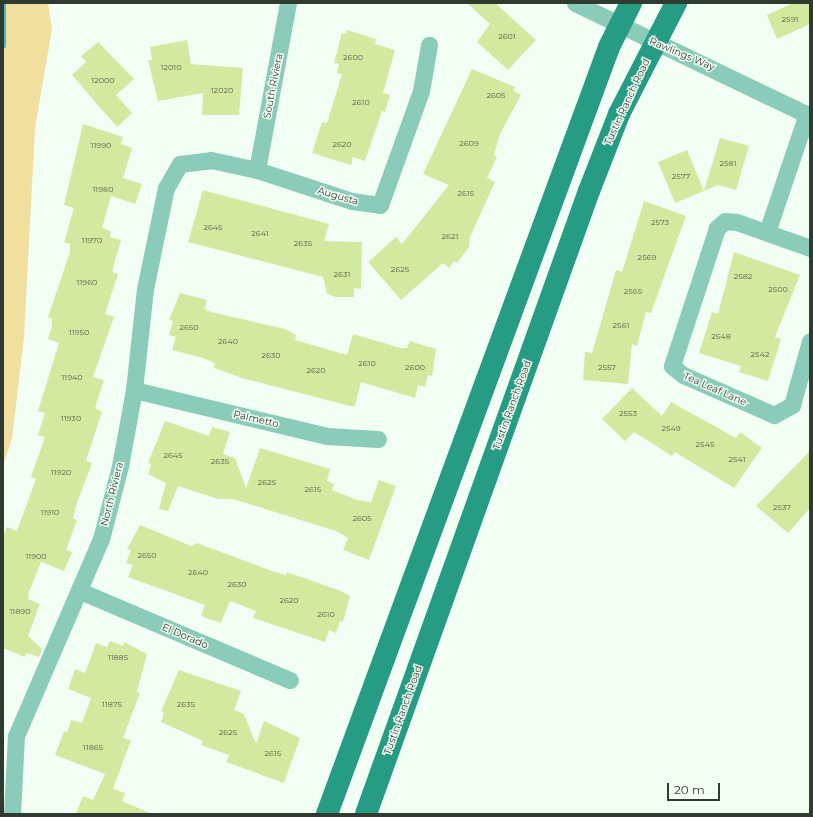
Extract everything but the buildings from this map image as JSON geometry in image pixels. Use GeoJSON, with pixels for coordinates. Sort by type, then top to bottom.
{"type":"FeatureCollection","features":[{"type":"Feature","properties":{"kind":"main road"},"geometry":{"type":"LineString","coordinates":[[327,814],[619,26],[631,3]]}},
{"type":"Feature","properties":{"kind":"main road","name":"Tustin Ranch Road"},"geometry":{"type":"LineString","coordinates":[[366,814],[589,191],[619,114],[654,42],[676,3]]}},
{"type":"Feature","properties":{"kind":"street","name":"South Riviera"},"geometry":{"type":"LineString","coordinates":[[257,170],[288,3]]}},
{"type":"Feature","properties":{"kind":"street","name":"Rawlings Way"},"geometry":{"type":"LineString","coordinates":[[575,3],[654,42],[692,56],[808,115]]}},
{"type":"Feature","properties":{"kind":"street","name":"Augusta"},"geometry":{"type":"LineString","coordinates":[[180,164],[211,160],[257,170],[352,201],[380,205],[421,91],[429,44]]}},
{"type":"Feature","properties":{"kind":"street"},"geometry":{"type":"LineString","coordinates":[[767,232],[808,115]]}},
{"type":"Feature","properties":{"kind":"street","name":"North Riviera"},"geometry":{"type":"LineString","coordinates":[[12,814],[16,736],[80,591],[101,539],[134,390],[155,229],[166,188],[180,164]]}},
{"type":"Feature","properties":{"kind":"street","name":"Tea Leaf Lane"},"geometry":{"type":"LineString","coordinates":[[810,248],[737,222],[725,221],[717,228],[672,366],[682,375],[774,415],[792,405],[810,340]]}},
{"type":"Feature","properties":{"kind":"street","name":"Palmetto"},"geometry":{"type":"LineString","coordinates":[[134,390],[327,436],[378,439]]}},
{"type":"Feature","properties":{"kind":"street","name":"El Dorado"},"geometry":{"type":"LineString","coordinates":[[80,591],[290,680]]}},
{"type":"Feature","properties":{"kind":"shaded area"},"geometry":{"type":"Polygon","coordinates":[[[3,3],[48,3],[52,29],[35,128],[24,337],[12,439],[3,465],[3,3]]]}},
{"type":"Feature","properties":{"kind":"waterway"},"geometry":{"type":"LineString","coordinates":[[3,3],[3,46]]}}]}
